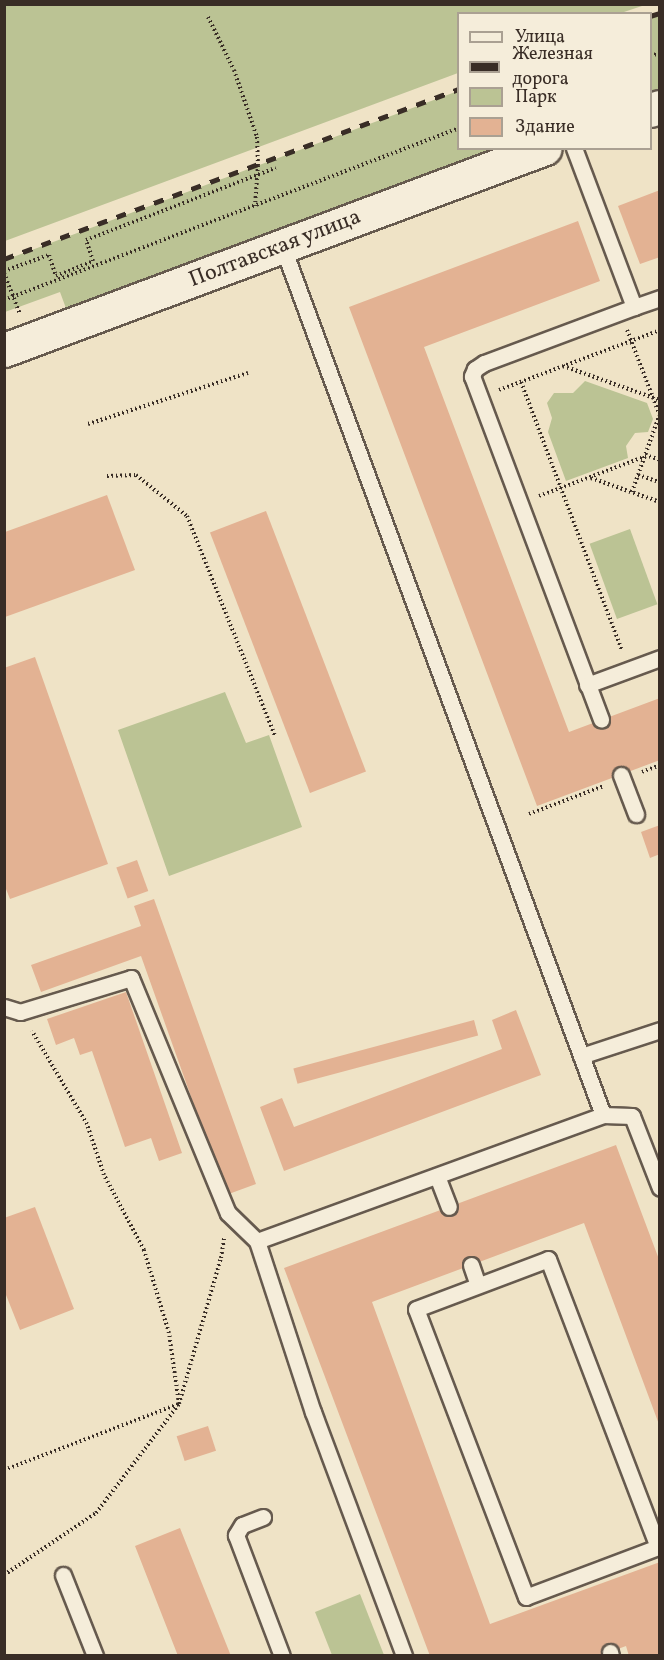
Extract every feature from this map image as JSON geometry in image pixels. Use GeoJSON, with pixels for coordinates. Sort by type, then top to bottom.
{"type":"FeatureCollection","features":[{"type":"Feature","properties":{"kind":"street","name":"Полтавская улица"},"geometry":{"type":"LineString","coordinates":[[4,350],[540,150]]}},
{"type":"Feature","properties":{"kind":"lane"},"geometry":{"type":"LineString","coordinates":[[575,150],[627,310]]}},
{"type":"Feature","properties":{"kind":"lane"},"geometry":{"type":"LineString","coordinates":[[282,245],[603,1115]]}},
{"type":"Feature","properties":{"kind":"lane"},"geometry":{"type":"LineString","coordinates":[[601,720],[472,376],[475,369],[484,363],[660,298]]}},
{"type":"Feature","properties":{"kind":"lane"},"geometry":{"type":"LineString","coordinates":[[587,685],[660,658]]}},
{"type":"Feature","properties":{"kind":"lane"},"geometry":{"type":"LineString","coordinates":[[622,777],[636,814]]}},
{"type":"Feature","properties":{"kind":"lane"},"geometry":{"type":"LineString","coordinates":[[4,1006],[20,1012],[131,978],[228,1213],[257,1241],[313,1412],[404,1656]]}},
{"type":"Feature","properties":{"kind":"lane"},"geometry":{"type":"LineString","coordinates":[[581,1056],[660,1030]]}},
{"type":"Feature","properties":{"kind":"lane"},"geometry":{"type":"LineString","coordinates":[[257,1241],[603,1115],[632,1116],[660,1188]]}},
{"type":"Feature","properties":{"kind":"lane"},"geometry":{"type":"LineString","coordinates":[[437,1176],[449,1207]]}},
{"type":"Feature","properties":{"kind":"lane"},"geometry":{"type":"LineString","coordinates":[[548,1259],[658,1547],[584,1583],[526,1596],[416,1309],[478,1285],[548,1259]]}},
{"type":"Feature","properties":{"kind":"lane"},"geometry":{"type":"LineString","coordinates":[[471,1265],[478,1285]]}},
{"type":"Feature","properties":{"kind":"lane"},"geometry":{"type":"LineString","coordinates":[[263,1516],[242,1525],[236,1535],[282,1656]]}},
{"type":"Feature","properties":{"kind":"lane"},"geometry":{"type":"LineString","coordinates":[[63,1575],[95,1656]]}},
{"type":"Feature","properties":{"kind":"path"},"geometry":{"type":"LineString","coordinates":[[207,17],[234,70],[257,137],[255,206]]}},
{"type":"Feature","properties":{"kind":"path"},"geometry":{"type":"LineString","coordinates":[[4,300],[457,129]]}},
{"type":"Feature","properties":{"kind":"path"},"geometry":{"type":"LineString","coordinates":[[13,297],[4,272],[50,255],[56,276],[93,261],[86,240],[276,168]]}},
{"type":"Feature","properties":{"kind":"path"},"geometry":{"type":"LineString","coordinates":[[627,310],[631,341],[659,416],[632,492]]}},
{"type":"Feature","properties":{"kind":"path"},"geometry":{"type":"LineString","coordinates":[[479,398],[660,330]]}},
{"type":"Feature","properties":{"kind":"path"},"geometry":{"type":"LineString","coordinates":[[563,366],[660,400]]}},
{"type":"Feature","properties":{"kind":"path"},"geometry":{"type":"LineString","coordinates":[[88,424],[248,373]]}},
{"type":"Feature","properties":{"kind":"path"},"geometry":{"type":"LineString","coordinates":[[520,382],[629,670]]}},
{"type":"Feature","properties":{"kind":"path"},"geometry":{"type":"LineString","coordinates":[[652,435],[660,438]]}},
{"type":"Feature","properties":{"kind":"path"},"geometry":{"type":"LineString","coordinates":[[519,504],[645,456],[660,460]]}},
{"type":"Feature","properties":{"kind":"path"},"geometry":{"type":"LineString","coordinates":[[638,474],[660,482]]}},
{"type":"Feature","properties":{"kind":"path"},"geometry":{"type":"LineString","coordinates":[[107,476],[136,476],[188,516],[275,736]]}},
{"type":"Feature","properties":{"kind":"path"},"geometry":{"type":"LineString","coordinates":[[590,477],[660,502]]}},
{"type":"Feature","properties":{"kind":"path"},"geometry":{"type":"LineString","coordinates":[[529,814],[622,777],[660,765]]}},
{"type":"Feature","properties":{"kind":"path"},"geometry":{"type":"LineString","coordinates":[[20,1012],[52,1060],[87,1124],[104,1175],[144,1250],[169,1333],[179,1404]]}},
{"type":"Feature","properties":{"kind":"path"},"geometry":{"type":"LineString","coordinates":[[4,1575],[96,1513],[179,1404],[221,1258],[228,1213]]}},
{"type":"Feature","properties":{"kind":"path"},"geometry":{"type":"LineString","coordinates":[[4,1470],[179,1404]]}},
{"type":"Feature","properties":{"kind":"green space"},"geometry":{"type":"Polygon","coordinates":[[[5,4],[645,4],[624,12],[457,12],[457,73],[5,241],[5,4]]]}},
{"type":"Feature","properties":{"kind":"green space"},"geometry":{"type":"Polygon","coordinates":[[[652,16],[659,16],[659,90],[652,90],[652,16]]]}},
{"type":"Feature","properties":{"kind":"green space"},"geometry":{"type":"Polygon","coordinates":[[[457,91],[457,150],[499,150],[67,311],[60,292],[5,312],[5,260],[457,91]]]}},
{"type":"Feature","properties":{"kind":"green space"},"geometry":{"type":"Polygon","coordinates":[[[585,381],[647,403],[653,419],[648,432],[635,433],[626,446],[628,458],[566,481],[548,432],[552,418],[547,403],[554,393],[573,393],[585,381]]]}},
{"type":"Feature","properties":{"kind":"green space"},"geometry":{"type":"Polygon","coordinates":[[[630,529],[657,604],[617,619],[590,544],[630,529]]]}},
{"type":"Feature","properties":{"kind":"green space"},"geometry":{"type":"Polygon","coordinates":[[[225,692],[246,743],[269,735],[302,827],[169,876],[118,730],[225,692]]]}},
{"type":"Feature","properties":{"kind":"green space"},"geometry":{"type":"Polygon","coordinates":[[[360,1594],[384,1655],[332,1655],[315,1612],[360,1594]]]}},
{"type":"Feature","properties":{"kind":"building"},"geometry":{"type":"Polygon","coordinates":[[[660,190],[660,257],[640,264],[618,206],[660,190]]]}},
{"type":"Feature","properties":{"kind":"building"},"geometry":{"type":"Polygon","coordinates":[[[578,221],[600,281],[424,347],[569,732],[660,698],[660,760],[537,806],[349,307],[578,221]]]}},
{"type":"Feature","properties":{"kind":"building"},"geometry":{"type":"Polygon","coordinates":[[[107,495],[135,570],[5,617],[5,532],[107,495]]]}},
{"type":"Feature","properties":{"kind":"building"},"geometry":{"type":"Polygon","coordinates":[[[266,511],[366,771],[310,793],[210,533],[266,511]]]}},
{"type":"Feature","properties":{"kind":"building"},"geometry":{"type":"Polygon","coordinates":[[[35,657],[108,864],[10,899],[4,884],[4,668],[35,657]]]}},
{"type":"Feature","properties":{"kind":"building"},"geometry":{"type":"Polygon","coordinates":[[[660,825],[660,854],[650,858],[641,832],[660,825]]]}},
{"type":"Feature","properties":{"kind":"building"},"geometry":{"type":"Polygon","coordinates":[[[137,860],[148,891],[128,899],[116,868],[137,860]]]}},
{"type":"Feature","properties":{"kind":"building"},"geometry":{"type":"Polygon","coordinates":[[[154,899],[256,1184],[226,1195],[141,956],[41,992],[31,965],[141,926],[134,906],[154,899]]]}},
{"type":"Feature","properties":{"kind":"building"},"geometry":{"type":"Polygon","coordinates":[[[126,992],[182,1153],[159,1161],[151,1138],[125,1147],[92,1051],[80,1055],[74,1038],[56,1045],[47,1019],[126,992]]]}},
{"type":"Feature","properties":{"kind":"building"},"geometry":{"type":"Polygon","coordinates":[[[516,1010],[541,1075],[284,1171],[260,1107],[282,1098],[294,1127],[502,1049],[492,1020],[516,1010]]]}},
{"type":"Feature","properties":{"kind":"building"},"geometry":{"type":"Polygon","coordinates":[[[474,1020],[478,1035],[298,1084],[293,1068],[474,1020]]]}},
{"type":"Feature","properties":{"kind":"building"},"geometry":{"type":"Polygon","coordinates":[[[616,1145],[660,1262],[660,1427],[584,1223],[372,1302],[490,1624],[660,1562],[660,1656],[629,1656],[626,1646],[599,1656],[430,1656],[284,1268],[616,1145]]]}},
{"type":"Feature","properties":{"kind":"building"},"geometry":{"type":"Polygon","coordinates":[[[35,1207],[74,1309],[20,1330],[4,1290],[4,1218],[35,1207]]]}},
{"type":"Feature","properties":{"kind":"building"},"geometry":{"type":"Polygon","coordinates":[[[208,1426],[216,1451],[185,1461],[177,1436],[208,1426]]]}},
{"type":"Feature","properties":{"kind":"building"},"geometry":{"type":"Polygon","coordinates":[[[180,1528],[231,1656],[178,1656],[135,1546],[180,1528]]]}},
{"type":"Feature","properties":{"kind":"railway"},"geometry":{"type":"LineString","coordinates":[[652,15],[660,13]]}},
{"type":"Feature","properties":{"kind":"railway"},"geometry":{"type":"LineString","coordinates":[[4,259],[457,89]]}}]}
